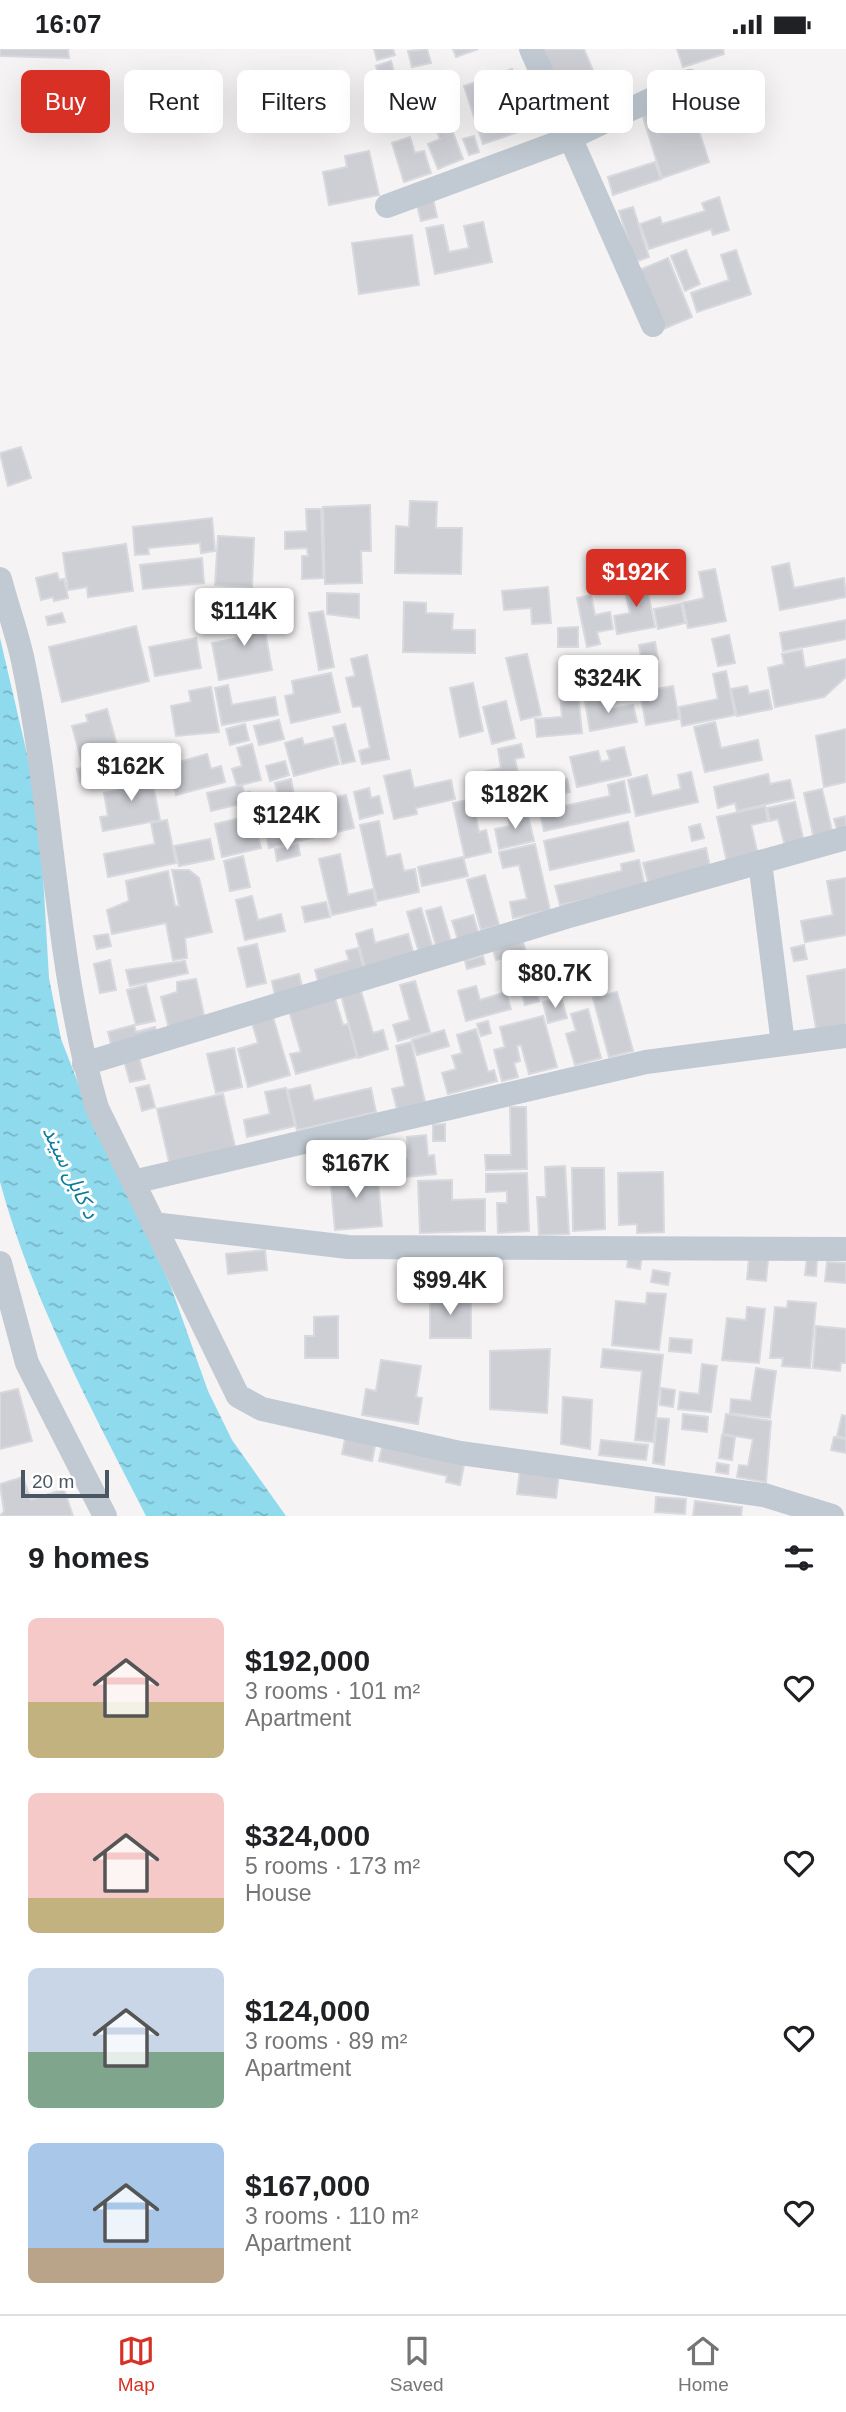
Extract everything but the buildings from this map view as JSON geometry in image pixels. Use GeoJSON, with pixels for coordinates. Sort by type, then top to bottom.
{"type":"FeatureCollection","features":[{"type":"Feature","properties":{"kind":"street"},"geometry":{"type":"LineString","coordinates":[[531,49],[568,139],[653,325]]}},
{"type":"Feature","properties":{"kind":"street"},"geometry":{"type":"LineString","coordinates":[[387,206],[568,139],[647,101]]}},
{"type":"Feature","properties":{"kind":"street"},"geometry":{"type":"LineString","coordinates":[[0,579],[23,661],[84,1064],[97,1108],[238,1396],[262,1409],[460,1453],[764,1496],[832,1516]]}},
{"type":"Feature","properties":{"kind":"street"},"geometry":{"type":"LineString","coordinates":[[84,1064],[569,916],[846,838]]}},
{"type":"Feature","properties":{"kind":"street"},"geometry":{"type":"LineString","coordinates":[[760,862],[783,1044]]}},
{"type":"Feature","properties":{"kind":"street"},"geometry":{"type":"LineString","coordinates":[[133,1182],[646,1062],[846,1036]]}},
{"type":"Feature","properties":{"kind":"street"},"geometry":{"type":"LineString","coordinates":[[153,1224],[348,1247],[846,1249]]}},
{"type":"Feature","properties":{"kind":"street"},"geometry":{"type":"LineString","coordinates":[[0,1263],[27,1363],[105,1516]]}},
{"type":"Feature","properties":{"kind":"water","name":"د کابل سيند"},"geometry":{"type":"Polygon","coordinates":[[[0,638],[31,771],[41,841],[49,978],[61,1039],[82,1093],[171,1287],[208,1391],[232,1440],[286,1516],[146,1516],[64,1353],[13,1226],[0,1182],[0,638]]]}}]}
